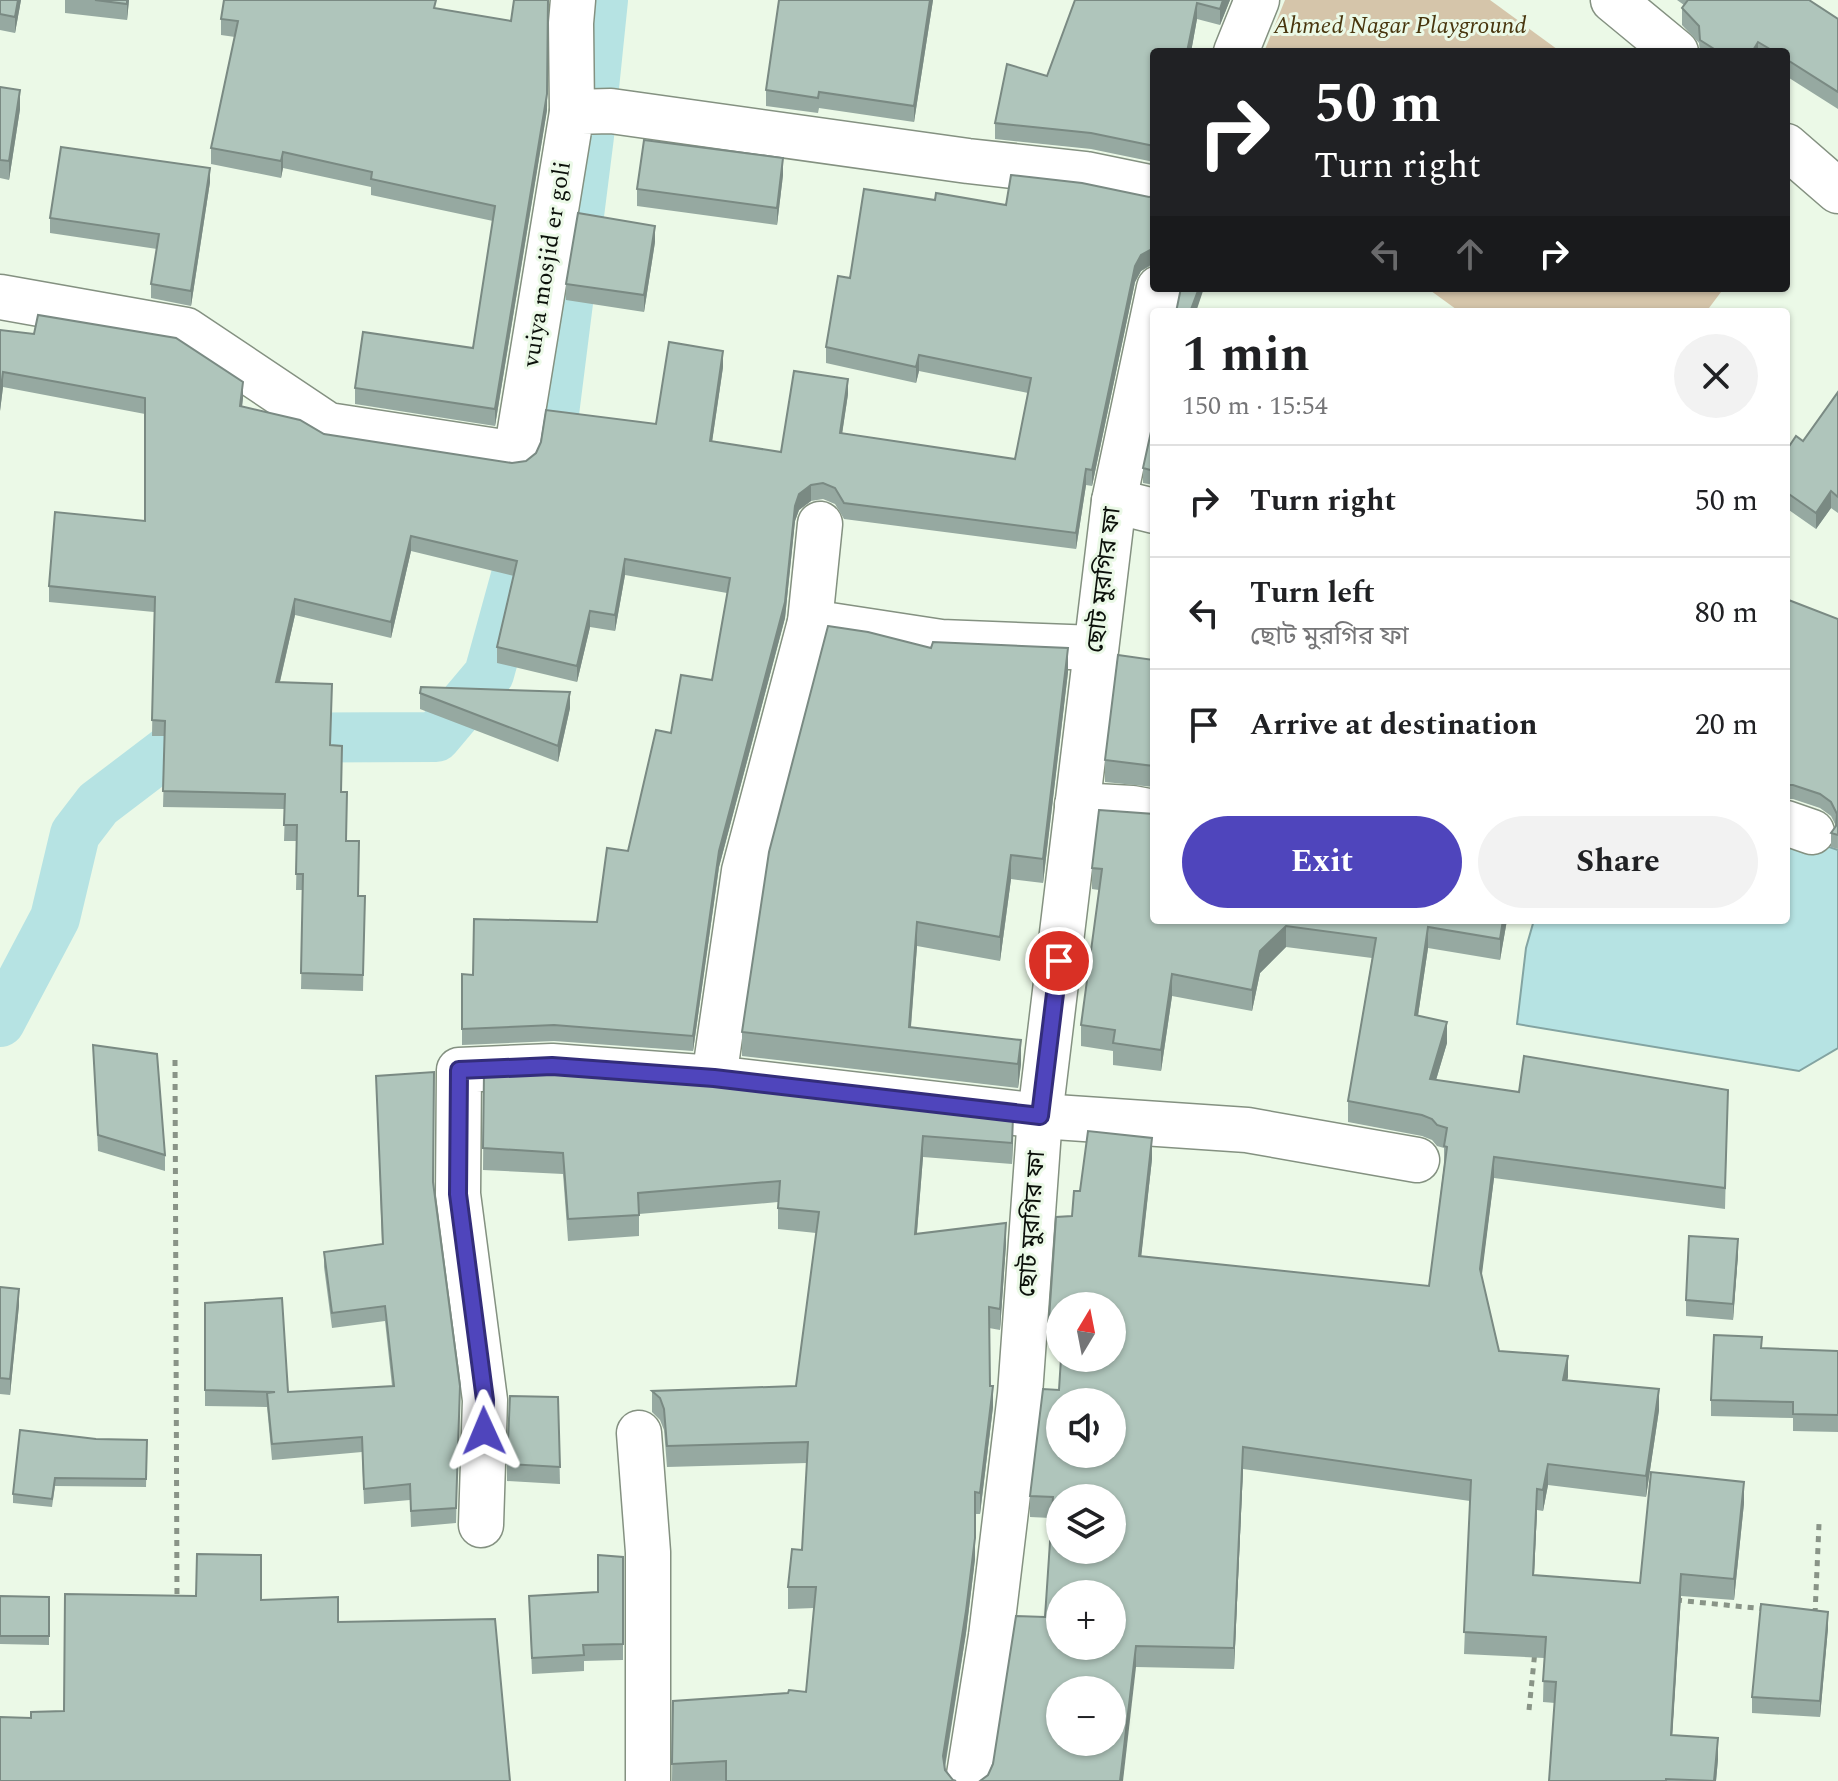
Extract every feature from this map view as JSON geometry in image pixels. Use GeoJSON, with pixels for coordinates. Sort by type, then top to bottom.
{"type":"FeatureCollection","features":[{"type":"Feature","properties":{"kind":"street"},"geometry":{"type":"LineString","coordinates":[[573,0],[572,112],[611,111],[968,161],[1086,174],[1150,187]]}},
{"type":"Feature","properties":{"kind":"street"},"geometry":{"type":"LineString","coordinates":[[1238,48],[1257,0]]}},
{"type":"Feature","properties":{"kind":"street"},"geometry":{"type":"LineString","coordinates":[[1613,0],[1671,48]]}},
{"type":"Feature","properties":{"kind":"street","name":"vuiya mosjid er goli"},"geometry":{"type":"LineString","coordinates":[[0,297],[186,330],[328,425],[516,454],[572,112]]}},
{"type":"Feature","properties":{"kind":"street"},"geometry":{"type":"LineString","coordinates":[[1790,149],[1838,191]]}},
{"type":"Feature","properties":{"kind":"street","name":"ছোট মুরগির ফা"},"geometry":{"type":"LineString","coordinates":[[968,1781],[991,1636],[1020,1394],[1040,1116],[1096,648],[1134,506],[1150,366]]}},
{"type":"Feature","properties":{"kind":"street"},"geometry":{"type":"LineString","coordinates":[[714,1078],[744,871],[810,622],[820,524]]}},
{"type":"Feature","properties":{"kind":"street"},"geometry":{"type":"LineString","coordinates":[[810,622],[941,642],[1096,648]]}},
{"type":"Feature","properties":{"kind":"street"},"geometry":{"type":"LineString","coordinates":[[1077,805],[1150,811]]}},
{"type":"Feature","properties":{"kind":"street"},"geometry":{"type":"LineString","coordinates":[[481,1525],[485,1400],[458,1194],[459,1070],[552,1066],[714,1078],[1040,1116],[1247,1130],[1417,1160]]}},
{"type":"Feature","properties":{"kind":"street"},"geometry":{"type":"LineString","coordinates":[[639,1433],[648,1552],[648,1781]]}},
{"type":"Feature","properties":{"kind":"path"},"geometry":{"type":"LineString","coordinates":[[175,1060],[177,1616]]}},
{"type":"Feature","properties":{"kind":"path"},"geometry":{"type":"LineString","coordinates":[[1801,1612],[1816,1614],[1819,1524]]}},
{"type":"Feature","properties":{"kind":"path"},"geometry":{"type":"LineString","coordinates":[[1664,1599],[1770,1609]]}},
{"type":"Feature","properties":{"kind":"path"},"geometry":{"type":"LineString","coordinates":[[1529,1710],[1535,1649]]}},
{"type":"Feature","properties":{"kind":"green space","name":"Ahmed Nagar Playground"},"geometry":{"type":"Polygon","coordinates":[[[1285,0],[1490,0],[1556,48],[1266,48],[1285,0]]]}},
{"type":"Feature","properties":{"kind":"green space"},"geometry":{"type":"Polygon","coordinates":[[[1432,292],[1721,292],[1709,308],[1454,308],[1432,292]]]}},
{"type":"Feature","properties":{"kind":"water"},"geometry":{"type":"Polygon","coordinates":[[[1790,833],[1838,850],[1838,1048],[1799,1071],[1517,1024],[1526,948],[1533,924],[1790,924],[1790,833]]]}},
{"type":"Feature","properties":{"kind":"building"},"geometry":{"type":"Polygon","coordinates":[[[0,0],[18,0],[15,17],[0,14],[0,0]]]}},
{"type":"Feature","properties":{"kind":"building"},"geometry":{"type":"Polygon","coordinates":[[[95,0],[127,0],[127,4],[95,0]]]}},
{"type":"Feature","properties":{"kind":"building"},"geometry":{"type":"Polygon","coordinates":[[[224,0],[436,0],[434,8],[511,21],[514,0],[548,0],[547,94],[495,409],[355,388],[363,332],[473,348],[495,206],[371,179],[372,172],[283,152],[281,161],[211,148],[238,21],[221,19],[224,0]]]}},
{"type":"Feature","properties":{"kind":"building"},"geometry":{"type":"Polygon","coordinates":[[[779,0],[930,0],[914,106],[819,92],[818,98],[766,90],[779,0]]]}},
{"type":"Feature","properties":{"kind":"building"},"geometry":{"type":"Polygon","coordinates":[[[1075,0],[1223,0],[1220,9],[1197,3],[1188,48],[1150,48],[1150,145],[1091,133],[995,123],[1007,64],[1047,76],[1075,0]]]}},
{"type":"Feature","properties":{"kind":"building"},"geometry":{"type":"Polygon","coordinates":[[[1688,0],[1809,0],[1838,19],[1838,92],[1790,62],[1790,48],[1768,48],[1758,42],[1754,48],[1713,48],[1700,40],[1699,26],[1682,8],[1688,0]]]}},
{"type":"Feature","properties":{"kind":"building"},"geometry":{"type":"Polygon","coordinates":[[[0,87],[20,90],[9,161],[0,160],[0,87]]]}},
{"type":"Feature","properties":{"kind":"building"},"geometry":{"type":"Polygon","coordinates":[[[644,140],[783,158],[777,208],[637,189],[644,140]]]}},
{"type":"Feature","properties":{"kind":"building"},"geometry":{"type":"Polygon","coordinates":[[[61,147],[210,168],[191,291],[151,284],[159,234],[50,218],[61,147]]]}},
{"type":"Feature","properties":{"kind":"building"},"geometry":{"type":"Polygon","coordinates":[[[1011,175],[1082,183],[1150,197],[1150,250],[1141,255],[1135,266],[1092,470],[1086,469],[1076,533],[844,503],[835,488],[823,483],[811,485],[799,494],[795,506],[785,602],[719,851],[693,1036],[554,1025],[462,1029],[462,974],[473,975],[474,919],[597,922],[607,848],[628,851],[656,730],[671,733],[681,675],[712,680],[730,578],[625,559],[615,615],[590,611],[577,666],[497,647],[517,561],[411,536],[391,622],[295,599],[276,682],[332,684],[330,745],[342,746],[341,792],[347,792],[346,841],[359,841],[358,896],[365,896],[363,975],[301,973],[303,874],[296,874],[297,825],[284,825],[285,794],[163,791],[165,721],[152,720],[155,597],[49,586],[55,512],[145,521],[145,398],[3,372],[0,396],[0,330],[34,334],[38,315],[176,338],[243,382],[240,406],[300,420],[324,434],[512,463],[526,461],[536,453],[546,410],[656,424],[669,342],[723,351],[710,441],[781,452],[794,371],[848,379],[840,433],[1015,459],[1031,378],[919,355],[916,367],[826,347],[838,276],[850,278],[864,189],[935,200],[936,193],[1006,205],[1011,175]]]}},
{"type":"Feature","properties":{"kind":"building"},"geometry":{"type":"Polygon","coordinates":[[[578,213],[655,226],[644,295],[566,284],[578,213]]]}},
{"type":"Feature","properties":{"kind":"building"},"geometry":{"type":"Polygon","coordinates":[[[1180,292],[1198,292],[1192,308],[1177,308],[1180,292]]]}},
{"type":"Feature","properties":{"kind":"building"},"geometry":{"type":"Polygon","coordinates":[[[1838,392],[1838,497],[1831,491],[1816,513],[1790,495],[1790,445],[1796,436],[1803,441],[1838,392]]]}},
{"type":"Feature","properties":{"kind":"building"},"geometry":{"type":"Polygon","coordinates":[[[1150,436],[1150,470],[1143,468],[1150,436]]]}},
{"type":"Feature","properties":{"kind":"building"},"geometry":{"type":"Polygon","coordinates":[[[1790,601],[1838,619],[1838,835],[1831,833],[1836,826],[1837,814],[1831,802],[1820,794],[1790,785],[1790,601]]]}},
{"type":"Feature","properties":{"kind":"building"},"geometry":{"type":"Polygon","coordinates":[[[828,626],[868,632],[931,648],[933,642],[1068,648],[1043,859],[1011,855],[1000,937],[917,922],[909,1027],[1021,1040],[1018,1064],[742,1032],[769,852],[828,626]]]}},
{"type":"Feature","properties":{"kind":"building"},"geometry":{"type":"Polygon","coordinates":[[[1118,655],[1150,659],[1150,766],[1105,760],[1118,655]]]}},
{"type":"Feature","properties":{"kind":"building"},"geometry":{"type":"Polygon","coordinates":[[[421,687],[570,692],[558,746],[420,693],[421,687]]]}},
{"type":"Feature","properties":{"kind":"building"},"geometry":{"type":"Polygon","coordinates":[[[1099,810],[1150,814],[1150,924],[1502,924],[1500,939],[1428,927],[1415,1015],[1447,1022],[1430,1079],[1519,1092],[1524,1056],[1728,1090],[1725,1188],[1494,1157],[1480,1269],[1499,1351],[1568,1356],[1563,1380],[1659,1389],[1646,1476],[1548,1464],[1543,1490],[1537,1489],[1533,1575],[1640,1583],[1651,1472],[1744,1482],[1734,1579],[1681,1574],[1671,1735],[1718,1738],[1714,1781],[1549,1781],[1556,1682],[1543,1681],[1546,1637],[1464,1632],[1471,1480],[1243,1447],[1234,1648],[1136,1646],[1126,1730],[1126,1676],[1046,1676],[1046,1756],[1123,1756],[1120,1781],[980,1781],[988,1775],[993,1764],[1016,1616],[1045,1617],[1046,1602],[1046,1660],[1126,1660],[1126,1580],[1047,1580],[1049,1564],[1126,1564],[1126,1484],[1046,1484],[1046,1497],[1030,1496],[1043,1389],[1046,1389],[1046,1468],[1126,1468],[1126,1388],[1059,1388],[1060,1372],[1126,1372],[1126,1292],[1051,1292],[1056,1217],[1072,1216],[1074,1191],[1080,1191],[1088,1131],[1152,1138],[1139,1256],[1429,1286],[1447,1128],[1422,1115],[1348,1101],[1376,938],[1286,926],[1260,951],[1252,990],[1172,974],[1161,1050],[1113,1043],[1115,1030],[1081,1025],[1102,869],[1092,868],[1099,810]]]}},
{"type":"Feature","properties":{"kind":"building"},"geometry":{"type":"Polygon","coordinates":[[[93,1045],[157,1054],[165,1155],[98,1135],[93,1045]]]}},
{"type":"Feature","properties":{"kind":"building"},"geometry":{"type":"Polygon","coordinates":[[[552,1070],[712,1082],[1013,1117],[1012,1143],[923,1136],[915,1234],[1006,1223],[1000,1309],[989,1307],[990,1386],[993,1386],[980,1493],[975,1492],[975,1538],[943,1756],[945,1770],[956,1781],[726,1781],[726,1761],[672,1764],[673,1701],[788,1693],[789,1690],[806,1692],[816,1587],[788,1587],[792,1549],[802,1550],[808,1442],[667,1446],[664,1409],[660,1398],[652,1391],[796,1386],[819,1212],[778,1208],[780,1181],[638,1193],[639,1215],[568,1219],[563,1153],[483,1148],[484,1073],[552,1070]]]}},
{"type":"Feature","properties":{"kind":"building"},"geometry":{"type":"Polygon","coordinates":[[[434,1072],[433,1182],[460,1386],[456,1508],[411,1511],[410,1484],[364,1489],[362,1437],[272,1444],[267,1393],[275,1392],[205,1390],[205,1303],[282,1298],[288,1392],[394,1386],[385,1306],[332,1313],[324,1252],[383,1244],[376,1076],[434,1072]]]}},
{"type":"Feature","properties":{"kind":"building"},"geometry":{"type":"Polygon","coordinates":[[[1689,1236],[1738,1239],[1733,1304],[1686,1300],[1689,1236]]]}},
{"type":"Feature","properties":{"kind":"building"},"geometry":{"type":"Polygon","coordinates":[[[0,1287],[19,1289],[10,1379],[0,1378],[0,1287]]]}},
{"type":"Feature","properties":{"kind":"building"},"geometry":{"type":"Polygon","coordinates":[[[1714,1335],[1762,1337],[1761,1348],[1838,1351],[1838,1415],[1793,1414],[1793,1402],[1711,1400],[1714,1335]]]}},
{"type":"Feature","properties":{"kind":"building"},"geometry":{"type":"Polygon","coordinates":[[[510,1396],[558,1397],[560,1467],[507,1464],[510,1396]]]}},
{"type":"Feature","properties":{"kind":"building"},"geometry":{"type":"Polygon","coordinates":[[[20,1430],[96,1439],[147,1440],[146,1479],[55,1478],[52,1499],[13,1494],[20,1430]]]}},
{"type":"Feature","properties":{"kind":"building"},"geometry":{"type":"Polygon","coordinates":[[[197,1554],[261,1555],[261,1600],[338,1597],[338,1622],[495,1619],[510,1781],[0,1781],[0,1717],[31,1718],[31,1712],[64,1711],[65,1594],[196,1596],[197,1554]]]}},
{"type":"Feature","properties":{"kind":"building"},"geometry":{"type":"Polygon","coordinates":[[[598,1555],[623,1557],[623,1644],[583,1645],[584,1655],[532,1658],[529,1596],[598,1592],[598,1555]]]}},
{"type":"Feature","properties":{"kind":"building"},"geometry":{"type":"Polygon","coordinates":[[[0,1596],[49,1597],[49,1636],[0,1636],[0,1596]]]}},
{"type":"Feature","properties":{"kind":"building"},"geometry":{"type":"Polygon","coordinates":[[[1761,1604],[1828,1612],[1820,1701],[1752,1697],[1761,1604]]]}},
{"type":"Feature","properties":{"kind":"waterway"},"geometry":{"type":"LineString","coordinates":[[544,476],[589,136],[603,0]]}},
{"type":"Feature","properties":{"kind":"waterway"},"geometry":{"type":"LineString","coordinates":[[0,1022],[55,918],[75,834],[98,804],[185,738],[436,737],[489,674],[519,565]]}},
{"type":"Feature","properties":{"kind":"route"},"geometry":{"type":"LineString","coordinates":[[484,1431],[485,1400],[458,1194],[459,1070],[552,1066],[714,1078],[1040,1116],[1059,961]]}}]}
